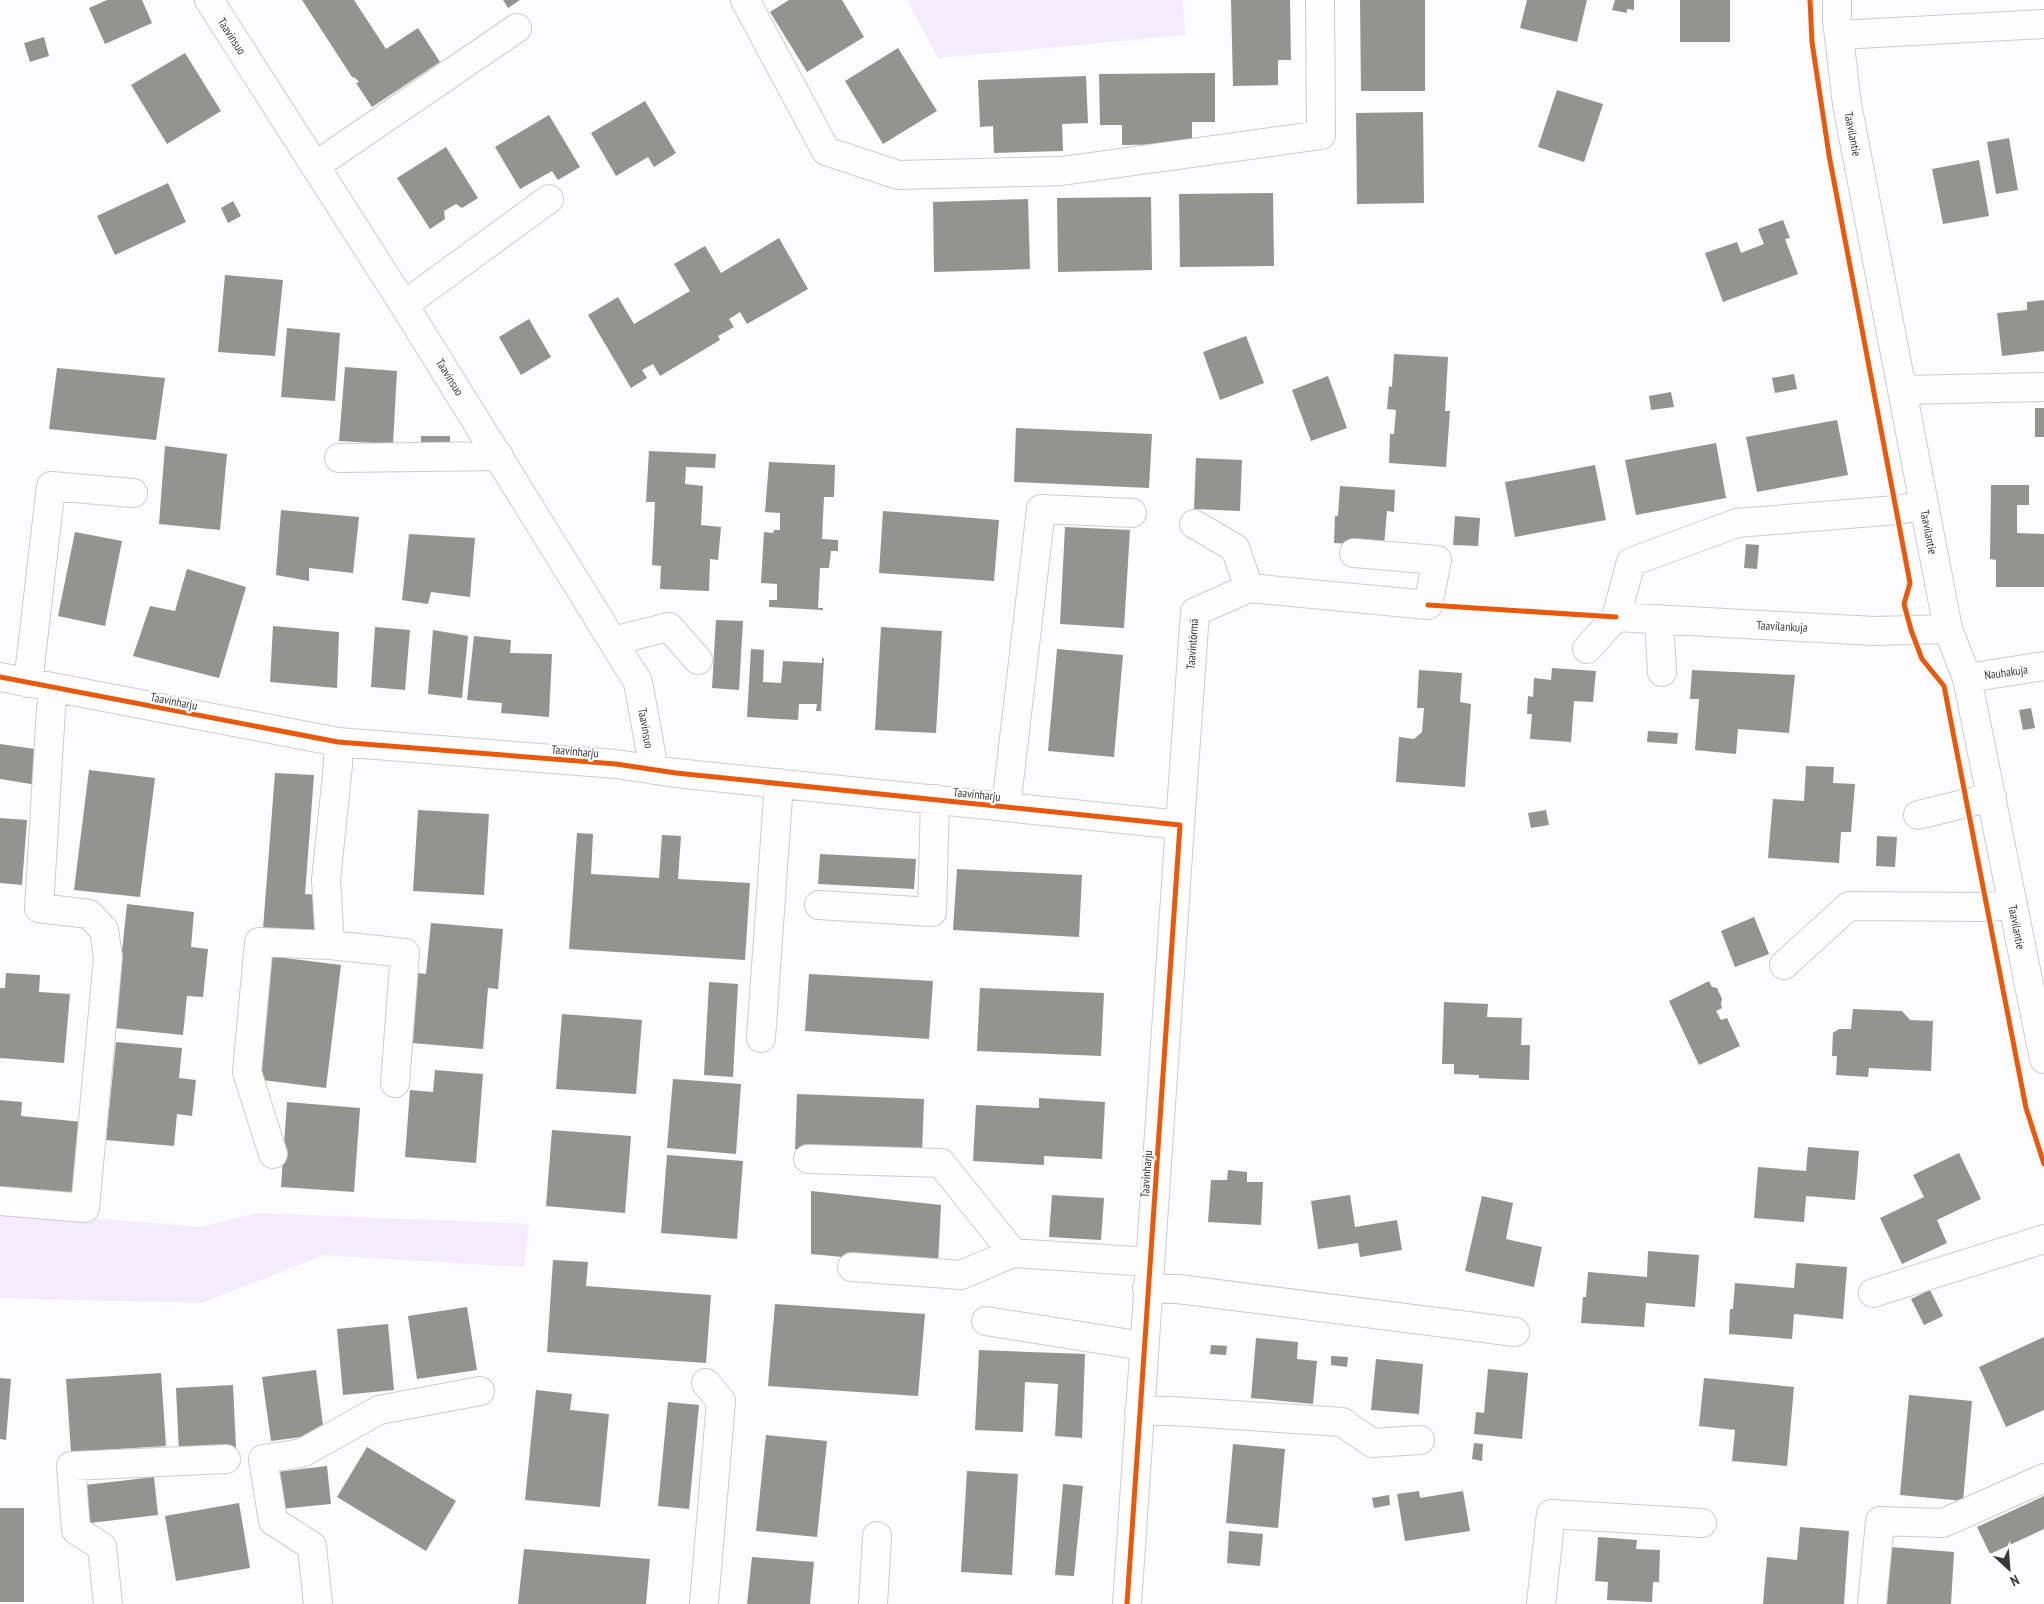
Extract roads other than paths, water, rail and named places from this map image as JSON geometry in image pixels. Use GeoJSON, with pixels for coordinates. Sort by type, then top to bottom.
{"type":"FeatureCollection","features":[{"type":"Feature","properties":{"kind":"street","name":"Taavinsuo"},"geometry":{"type":"LineString","coordinates":[[209,0],[499,456],[638,682],[654,770]]}},
{"type":"Feature","properties":{"kind":"street"},"geometry":{"type":"LineString","coordinates":[[745,0],[826,151],[898,175],[1062,171],[1321,135],[1320,0]]}},
{"type":"Feature","properties":{"kind":"street","name":"Taavilantie"},"geometry":{"type":"LineString","coordinates":[[1837,0],[1847,104],[1948,629],[1968,678],[2044,1059]]}},
{"type":"Feature","properties":{"kind":"street"},"geometry":{"type":"LineString","coordinates":[[1839,34],[2044,24]]}},
{"type":"Feature","properties":{"kind":"street"},"geometry":{"type":"LineString","coordinates":[[314,166],[517,28]]}},
{"type":"Feature","properties":{"kind":"street"},"geometry":{"type":"LineString","coordinates":[[404,305],[550,199]]}},
{"type":"Feature","properties":{"kind":"street"},"geometry":{"type":"LineString","coordinates":[[1902,390],[2044,387]]}},
{"type":"Feature","properties":{"kind":"street"},"geometry":{"type":"LineString","coordinates":[[340,458],[499,456]]}},
{"type":"Feature","properties":{"kind":"street"},"geometry":{"type":"LineString","coordinates":[[28,684],[51,486],[133,493]]}},
{"type":"Feature","properties":{"kind":"street"},"geometry":{"type":"LineString","coordinates":[[1587,649],[1616,617],[1631,562],[1737,523],[1896,510],[1924,505]]}},
{"type":"Feature","properties":{"kind":"street"},"geometry":{"type":"LineString","coordinates":[[1006,807],[1041,510],[1132,513]]}},
{"type":"Feature","properties":{"kind":"street"},"geometry":{"type":"LineString","coordinates":[[1194,524],[1235,548],[1249,588]]}},
{"type":"Feature","properties":{"kind":"street","name":"Taavintörmä"},"geometry":{"type":"LineString","coordinates":[[1180,825],[1195,612],[1249,588],[1428,605],[1437,560],[1354,553]]}},
{"type":"Feature","properties":{"kind":"street","name":"Taavilankuja"},"geometry":{"type":"LineString","coordinates":[[1616,617],[1874,631],[1948,629]]}},
{"type":"Feature","properties":{"kind":"street"},"geometry":{"type":"LineString","coordinates":[[1658,619],[1662,672]]}},
{"type":"Feature","properties":{"kind":"street"},"geometry":{"type":"LineString","coordinates":[[613,641],[669,628],[698,660]]}},
{"type":"Feature","properties":{"kind":"street","name":"Nauhakuja"},"geometry":{"type":"LineString","coordinates":[[1968,678],[2044,666]]}},
{"type":"Feature","properties":{"kind":"street","name":"Taavinharju"},"geometry":{"type":"LineString","coordinates":[[0,677],[28,684],[338,742],[616,764],[654,770],[1180,825],[1127,1604]]}},
{"type":"Feature","properties":{"kind":"street"},"geometry":{"type":"LineString","coordinates":[[0,1201],[85,1208],[108,957],[104,930],[89,914],[39,908],[51,709],[54,688]]}},
{"type":"Feature","properties":{"kind":"street"},"geometry":{"type":"LineString","coordinates":[[330,945],[326,880],[338,765],[338,742]]}},
{"type":"Feature","properties":{"kind":"street"},"geometry":{"type":"LineString","coordinates":[[761,1038],[779,783]]}},
{"type":"Feature","properties":{"kind":"street"},"geometry":{"type":"LineString","coordinates":[[1918,815],[1992,797]]}},
{"type":"Feature","properties":{"kind":"street"},"geometry":{"type":"LineString","coordinates":[[819,905],[932,912],[934,799]]}},
{"type":"Feature","properties":{"kind":"street"},"geometry":{"type":"LineString","coordinates":[[1784,965],[1849,906],[1986,907],[2013,905]]}},
{"type":"Feature","properties":{"kind":"street"},"geometry":{"type":"LineString","coordinates":[[274,1154],[247,1072],[258,942],[330,945],[405,953],[395,1083]]}},
{"type":"Feature","properties":{"kind":"street"},"geometry":{"type":"LineString","coordinates":[[808,1159],[940,1163],[1013,1253]]}},
{"type":"Feature","properties":{"kind":"street"},"geometry":{"type":"LineString","coordinates":[[1873,1293],[2044,1239]]}},
{"type":"Feature","properties":{"kind":"street"},"geometry":{"type":"LineString","coordinates":[[852,1267],[962,1275],[1013,1253],[1149,1275],[1178,1289],[1515,1332]]}},
{"type":"Feature","properties":{"kind":"street"},"geometry":{"type":"LineString","coordinates":[[986,1321],[1144,1346]]}},
{"type":"Feature","properties":{"kind":"street"},"geometry":{"type":"LineString","coordinates":[[704,1604],[721,1401],[706,1383]]}},
{"type":"Feature","properties":{"kind":"street"},"geometry":{"type":"LineString","coordinates":[[318,1604],[312,1546],[273,1521],[262,1459],[302,1453],[380,1410],[480,1391]]}},
{"type":"Feature","properties":{"kind":"street"},"geometry":{"type":"LineString","coordinates":[[1139,1411],[1342,1422],[1372,1443],[1420,1440]]}},
{"type":"Feature","properties":{"kind":"street"},"geometry":{"type":"LineString","coordinates":[[108,1604],[102,1547],[76,1530],[71,1466],[226,1459]]}},
{"type":"Feature","properties":{"kind":"street"},"geometry":{"type":"LineString","coordinates":[[1872,1604],[1880,1520],[1943,1523],[2044,1478]]}},
{"type":"Feature","properties":{"kind":"street"},"geometry":{"type":"LineString","coordinates":[[1541,1604],[1551,1514],[1702,1523]]}},
{"type":"Feature","properties":{"kind":"street"},"geometry":{"type":"LineString","coordinates":[[873,1604],[877,1536]]}}]}
